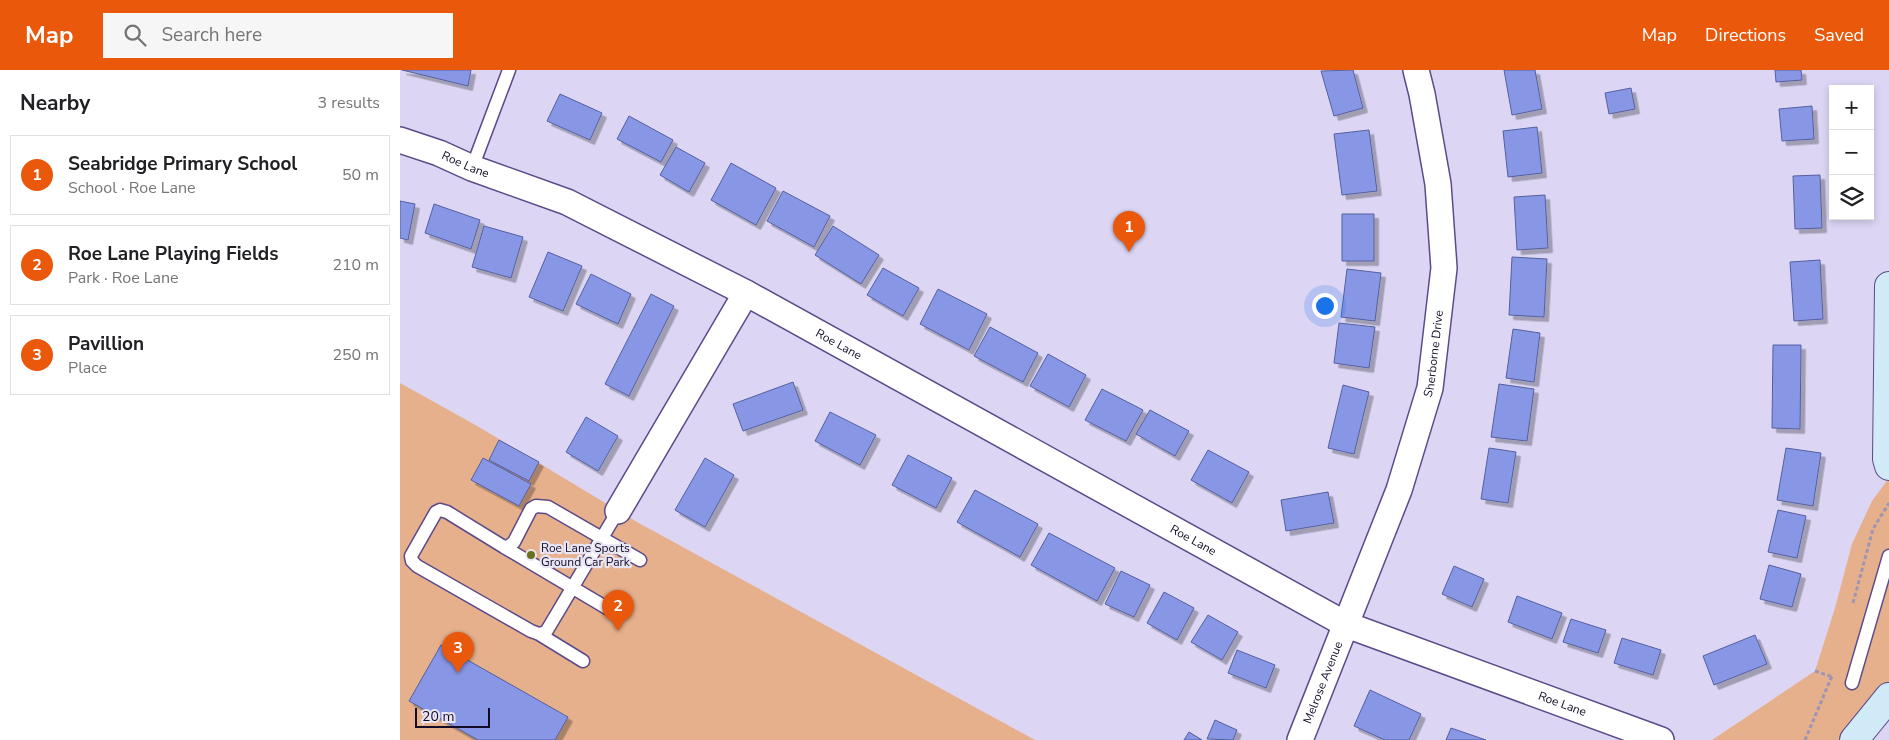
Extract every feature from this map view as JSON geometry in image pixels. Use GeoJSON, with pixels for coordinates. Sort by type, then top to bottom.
{"type":"FeatureCollection","features":[{"type":"Feature","properties":{"kind":"street","name":"Sherborne Drive"},"geometry":{"type":"LineString","coordinates":[[1347,625],[1400,490],[1430,388],[1444,268],[1438,184],[1416,70]]}},
{"type":"Feature","properties":{"kind":"street","name":"Roe Lane"},"geometry":{"type":"LineString","coordinates":[[400,140],[567,202],[746,294],[1347,625],[1661,740]]}},
{"type":"Feature","properties":{"kind":"street"},"geometry":{"type":"LineString","coordinates":[[1889,286],[1887,458],[1889,466]]}},
{"type":"Feature","properties":{"kind":"street"},"geometry":{"type":"LineString","coordinates":[[618,511],[746,294]]}},
{"type":"Feature","properties":{"kind":"street","name":"Melrose Avenue"},"geometry":{"type":"LineString","coordinates":[[1300,740],[1347,625]]}},
{"type":"Feature","properties":{"kind":"street"},"geometry":{"type":"LineString","coordinates":[[1854,740],[1889,698]]}},
{"type":"Feature","properties":{"kind":"lane"},"geometry":{"type":"LineString","coordinates":[[472,168],[509,70]]}},
{"type":"Feature","properties":{"kind":"lane"},"geometry":{"type":"LineString","coordinates":[[504,547],[510,546],[514,542],[532,509],[536,506],[548,507],[640,560]]}},
{"type":"Feature","properties":{"kind":"lane"},"geometry":{"type":"LineString","coordinates":[[584,661],[417,566],[412,561],[411,556],[436,512],[440,510],[612,611]]}},
{"type":"Feature","properties":{"kind":"lane"},"geometry":{"type":"LineString","coordinates":[[539,634],[546,632],[618,511]]}},
{"type":"Feature","properties":{"kind":"lane"},"geometry":{"type":"LineString","coordinates":[[1852,683],[1889,556]]}},
{"type":"Feature","properties":{"kind":"path"},"geometry":{"type":"LineString","coordinates":[[1853,604],[1873,529],[1889,503]]}},
{"type":"Feature","properties":{"kind":"path"},"geometry":{"type":"LineString","coordinates":[[1805,740],[1834,668]]}},
{"type":"Feature","properties":{"kind":"shaded area"},"geometry":{"type":"Polygon","coordinates":[[[400,383],[479,427],[637,522],[1035,740],[400,740],[400,383]]]}},
{"type":"Feature","properties":{"kind":"shaded area"},"geometry":{"type":"Polygon","coordinates":[[[1889,478],[1889,703],[1857,740],[1712,740],[1815,671],[1835,608],[1852,544],[1872,501],[1889,478]]]}},
{"type":"Feature","properties":{"kind":"building"},"geometry":{"type":"Polygon","coordinates":[[[402,70],[471,70],[468,86],[402,70]]]}},
{"type":"Feature","properties":{"kind":"building"},"geometry":{"type":"Polygon","coordinates":[[[1353,70],[1363,108],[1334,116],[1321,71],[1353,70]]]}},
{"type":"Feature","properties":{"kind":"building"},"geometry":{"type":"Polygon","coordinates":[[[1504,70],[1535,70],[1542,109],[1512,115],[1504,70]]]}},
{"type":"Feature","properties":{"kind":"building"},"geometry":{"type":"Polygon","coordinates":[[[1775,70],[1801,70],[1802,80],[1776,82],[1775,70]]]}},
{"type":"Feature","properties":{"kind":"building"},"geometry":{"type":"Polygon","coordinates":[[[1631,88],[1635,109],[1609,114],[1605,93],[1631,88]]]}},
{"type":"Feature","properties":{"kind":"building"},"geometry":{"type":"Polygon","coordinates":[[[560,94],[602,113],[590,140],[547,121],[560,94]]]}},
{"type":"Feature","properties":{"kind":"building"},"geometry":{"type":"Polygon","coordinates":[[[1812,106],[1814,139],[1782,141],[1779,109],[1812,106]]]}},
{"type":"Feature","properties":{"kind":"building"},"geometry":{"type":"Polygon","coordinates":[[[629,116],[673,140],[661,162],[617,139],[629,116]]]}},
{"type":"Feature","properties":{"kind":"building"},"geometry":{"type":"Polygon","coordinates":[[[1537,127],[1542,173],[1508,177],[1503,131],[1537,127]]]}},
{"type":"Feature","properties":{"kind":"building"},"geometry":{"type":"Polygon","coordinates":[[[1369,130],[1377,191],[1342,195],[1334,134],[1369,130]]]}},
{"type":"Feature","properties":{"kind":"building"},"geometry":{"type":"Polygon","coordinates":[[[676,147],[705,163],[689,192],[660,175],[676,147]]]}},
{"type":"Feature","properties":{"kind":"building"},"geometry":{"type":"Polygon","coordinates":[[[731,163],[776,188],[756,225],[711,200],[731,163]]]}},
{"type":"Feature","properties":{"kind":"building"},"geometry":{"type":"Polygon","coordinates":[[[1820,175],[1822,228],[1795,229],[1793,176],[1820,175]]]}},
{"type":"Feature","properties":{"kind":"building"},"geometry":{"type":"Polygon","coordinates":[[[783,191],[830,216],[814,247],[767,221],[783,191]]]}},
{"type":"Feature","properties":{"kind":"building"},"geometry":{"type":"Polygon","coordinates":[[[1545,195],[1548,248],[1517,250],[1514,197],[1545,195]]]}},
{"type":"Feature","properties":{"kind":"building"},"geometry":{"type":"Polygon","coordinates":[[[400,201],[415,204],[408,240],[400,238],[400,201]]]}},
{"type":"Feature","properties":{"kind":"building"},"geometry":{"type":"Polygon","coordinates":[[[434,204],[480,220],[471,249],[425,233],[434,204]]]}},
{"type":"Feature","properties":{"kind":"building"},"geometry":{"type":"Polygon","coordinates":[[[1342,214],[1374,214],[1374,261],[1342,261],[1342,214]]]}},
{"type":"Feature","properties":{"kind":"building"},"geometry":{"type":"Polygon","coordinates":[[[484,226],[523,237],[511,278],[472,267],[484,226]]]}},
{"type":"Feature","properties":{"kind":"building"},"geometry":{"type":"Polygon","coordinates":[[[833,226],[879,255],[861,284],[815,255],[833,226]]]}},
{"type":"Feature","properties":{"kind":"building"},"geometry":{"type":"Polygon","coordinates":[[[548,252],[582,266],[563,311],[529,297],[548,252]]]}},
{"type":"Feature","properties":{"kind":"building"},"geometry":{"type":"Polygon","coordinates":[[[1512,257],[1547,259],[1544,317],[1509,315],[1512,257]]]}},
{"type":"Feature","properties":{"kind":"building"},"geometry":{"type":"Polygon","coordinates":[[[1820,260],[1823,319],[1794,321],[1790,262],[1820,260]]]}},
{"type":"Feature","properties":{"kind":"building"},"geometry":{"type":"Polygon","coordinates":[[[883,268],[919,288],[903,316],[867,295],[883,268]]]}},
{"type":"Feature","properties":{"kind":"building"},"geometry":{"type":"Polygon","coordinates":[[[1347,269],[1381,273],[1375,321],[1341,317],[1347,269]]]}},
{"type":"Feature","properties":{"kind":"building"},"geometry":{"type":"Polygon","coordinates":[[[591,274],[631,294],[618,324],[576,304],[591,274]]]}},
{"type":"Feature","properties":{"kind":"building"},"geometry":{"type":"Polygon","coordinates":[[[938,289],[987,314],[969,350],[920,324],[938,289]]]}},
{"type":"Feature","properties":{"kind":"building"},"geometry":{"type":"Polygon","coordinates":[[[651,294],[674,306],[629,396],[605,384],[651,294]]]}},
{"type":"Feature","properties":{"kind":"building"},"geometry":{"type":"Polygon","coordinates":[[[1339,323],[1375,327],[1369,368],[1334,363],[1339,323]]]}},
{"type":"Feature","properties":{"kind":"building"},"geometry":{"type":"Polygon","coordinates":[[[990,327],[1038,353],[1023,382],[974,356],[990,327]]]}},
{"type":"Feature","properties":{"kind":"building"},"geometry":{"type":"Polygon","coordinates":[[[1513,329],[1540,333],[1534,382],[1506,378],[1513,329]]]}},
{"type":"Feature","properties":{"kind":"building"},"geometry":{"type":"Polygon","coordinates":[[[1773,345],[1801,345],[1800,429],[1772,428],[1773,345]]]}},
{"type":"Feature","properties":{"kind":"building"},"geometry":{"type":"Polygon","coordinates":[[[1048,354],[1086,375],[1069,407],[1030,386],[1048,354]]]}},
{"type":"Feature","properties":{"kind":"building"},"geometry":{"type":"Polygon","coordinates":[[[793,382],[803,410],[743,431],[733,404],[793,382]]]}},
{"type":"Feature","properties":{"kind":"building"},"geometry":{"type":"Polygon","coordinates":[[[1499,384],[1534,389],[1527,441],[1491,437],[1499,384]]]}},
{"type":"Feature","properties":{"kind":"building"},"geometry":{"type":"Polygon","coordinates":[[[1343,385],[1369,392],[1354,454],[1328,448],[1343,385]]]}},
{"type":"Feature","properties":{"kind":"building"},"geometry":{"type":"Polygon","coordinates":[[[1102,389],[1143,410],[1126,441],[1085,420],[1102,389]]]}},
{"type":"Feature","properties":{"kind":"building"},"geometry":{"type":"Polygon","coordinates":[[[1150,410],[1189,431],[1175,456],[1136,434],[1150,410]]]}},
{"type":"Feature","properties":{"kind":"building"},"geometry":{"type":"Polygon","coordinates":[[[830,412],[876,435],[860,465],[815,441],[830,412]]]}},
{"type":"Feature","properties":{"kind":"building"},"geometry":{"type":"Polygon","coordinates":[[[586,417],[618,436],[598,471],[566,452],[586,417]]]}},
{"type":"Feature","properties":{"kind":"building"},"geometry":{"type":"Polygon","coordinates":[[[499,440],[539,462],[529,481],[489,460],[499,440]]]}},
{"type":"Feature","properties":{"kind":"building"},"geometry":{"type":"Polygon","coordinates":[[[1489,448],[1516,452],[1508,503],[1481,499],[1489,448]]]}},
{"type":"Feature","properties":{"kind":"building"},"geometry":{"type":"Polygon","coordinates":[[[1786,448],[1821,453],[1813,506],[1777,500],[1786,448]]]}},
{"type":"Feature","properties":{"kind":"building"},"geometry":{"type":"Polygon","coordinates":[[[1208,450],[1249,472],[1232,503],[1191,480],[1208,450]]]}},
{"type":"Feature","properties":{"kind":"building"},"geometry":{"type":"Polygon","coordinates":[[[908,455],[952,478],[936,508],[892,485],[908,455]]]}},
{"type":"Feature","properties":{"kind":"building"},"geometry":{"type":"Polygon","coordinates":[[[483,458],[531,484],[519,506],[471,480],[483,458]]]}},
{"type":"Feature","properties":{"kind":"building"},"geometry":{"type":"Polygon","coordinates":[[[705,458],[734,475],[705,527],[675,510],[705,458]]]}},
{"type":"Feature","properties":{"kind":"building"},"geometry":{"type":"Polygon","coordinates":[[[975,490],[1038,524],[1020,557],[957,522],[975,490]]]}},
{"type":"Feature","properties":{"kind":"building"},"geometry":{"type":"Polygon","coordinates":[[[1328,492],[1334,523],[1286,531],[1281,500],[1328,492]]]}},
{"type":"Feature","properties":{"kind":"building"},"geometry":{"type":"Polygon","coordinates":[[[1778,510],[1806,516],[1797,558],[1768,552],[1778,510]]]}},
{"type":"Feature","properties":{"kind":"building"},"geometry":{"type":"Polygon","coordinates":[[[1049,533],[1115,568],[1097,601],[1031,565],[1049,533]]]}},
{"type":"Feature","properties":{"kind":"building"},"geometry":{"type":"Polygon","coordinates":[[[1769,565],[1801,574],[1792,607],[1760,599],[1769,565]]]}},
{"type":"Feature","properties":{"kind":"building"},"geometry":{"type":"Polygon","coordinates":[[[1454,566],[1484,579],[1472,607],[1442,594],[1454,566]]]}},
{"type":"Feature","properties":{"kind":"building"},"geometry":{"type":"Polygon","coordinates":[[[1121,571],[1150,585],[1134,617],[1105,604],[1121,571]]]}},
{"type":"Feature","properties":{"kind":"building"},"geometry":{"type":"Polygon","coordinates":[[[1164,592],[1194,608],[1177,640],[1147,623],[1164,592]]]}},
{"type":"Feature","properties":{"kind":"building"},"geometry":{"type":"Polygon","coordinates":[[[1517,596],[1562,613],[1552,639],[1508,622],[1517,596]]]}},
{"type":"Feature","properties":{"kind":"building"},"geometry":{"type":"Polygon","coordinates":[[[1208,615],[1238,632],[1222,660],[1191,642],[1208,615]]]}},
{"type":"Feature","properties":{"kind":"building"},"geometry":{"type":"Polygon","coordinates":[[[1571,619],[1606,630],[1598,653],[1563,642],[1571,619]]]}},
{"type":"Feature","properties":{"kind":"building"},"geometry":{"type":"Polygon","coordinates":[[[1755,635],[1767,664],[1714,685],[1703,656],[1755,635]]]}},
{"type":"Feature","properties":{"kind":"building"},"geometry":{"type":"Polygon","coordinates":[[[1622,638],[1661,650],[1653,675],[1614,663],[1622,638]]]}},
{"type":"Feature","properties":{"kind":"building"},"geometry":{"type":"Polygon","coordinates":[[[441,645],[568,717],[555,740],[478,740],[409,701],[441,645]]]}},
{"type":"Feature","properties":{"kind":"building"},"geometry":{"type":"Polygon","coordinates":[[[1237,650],[1275,665],[1266,688],[1228,673],[1237,650]]]}},
{"type":"Feature","properties":{"kind":"building"},"geometry":{"type":"Polygon","coordinates":[[[1370,690],[1421,714],[1409,740],[1385,740],[1354,726],[1370,690]]]}},
{"type":"Feature","properties":{"kind":"building"},"geometry":{"type":"Polygon","coordinates":[[[1215,720],[1237,730],[1233,740],[1207,739],[1215,720]]]}},
{"type":"Feature","properties":{"kind":"building"},"geometry":{"type":"Polygon","coordinates":[[[1451,728],[1486,740],[1446,740],[1451,728]]]}},
{"type":"Feature","properties":{"kind":"building"},"geometry":{"type":"Polygon","coordinates":[[[1189,732],[1202,740],[1184,740],[1189,732]]]}},
{"type":"Feature","properties":{"kind":"place","name":"Seabridge Primary School"},"geometry":{"type":"Point","coordinates":[1129,252]}},
{"type":"Feature","properties":{"kind":"place","name":"Roe Lane Sports Ground Car Park"},"geometry":{"type":"Point","coordinates":[531,555]}},
{"type":"Feature","properties":{"kind":"place","name":"Roe Lane Playing Fields"},"geometry":{"type":"Point","coordinates":[618,631]}},
{"type":"Feature","properties":{"kind":"place","name":"Pavillion"},"geometry":{"type":"Point","coordinates":[458,673]}}]}
